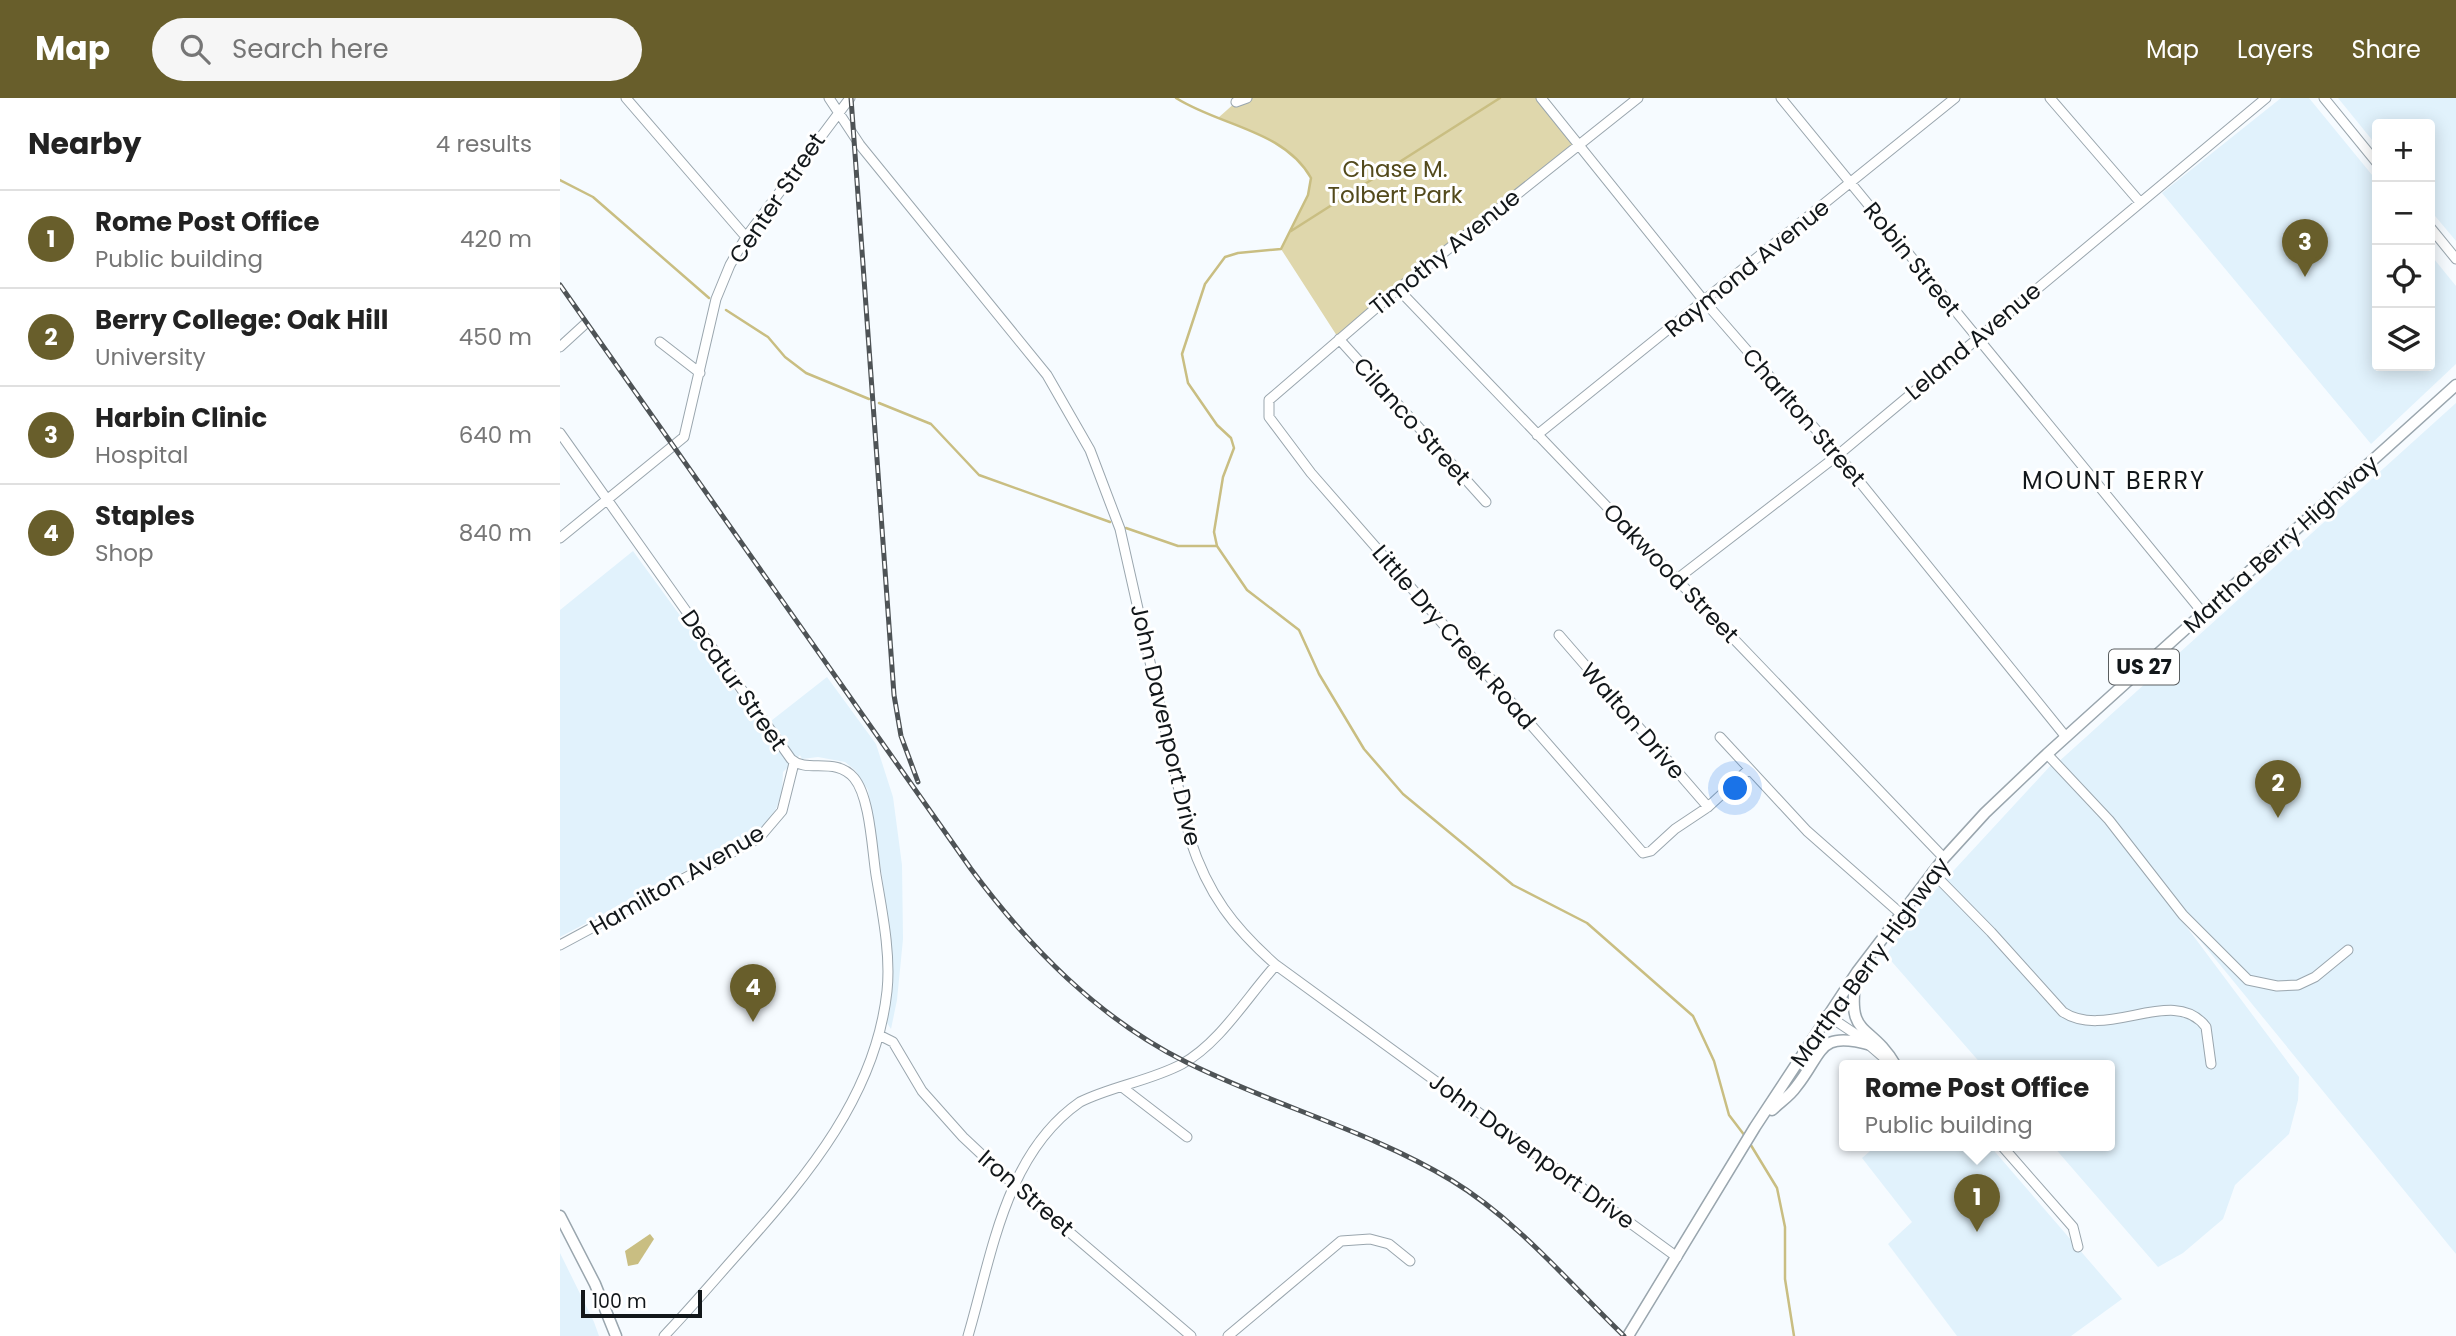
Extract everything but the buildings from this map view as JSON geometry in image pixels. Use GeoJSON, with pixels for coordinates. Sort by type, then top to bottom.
{"type":"FeatureCollection","features":[{"type":"Feature","properties":{"kind":"main road","name":"Martha Berry Highway"},"geometry":{"type":"LineString","coordinates":[[1777,1100],[1827,1015],[1857,972],[1944,858],[1985,813],[2456,385]]}},
{"type":"Feature","properties":{"kind":"main road"},"geometry":{"type":"LineString","coordinates":[[1857,972],[1851,1006],[1855,1019],[1884,1046],[1891,1060]]}},
{"type":"Feature","properties":{"kind":"main road"},"geometry":{"type":"LineString","coordinates":[[1628,1336],[1755,1127],[1777,1100],[1797,1087],[1823,1045],[1836,1039],[1871,1045]]}},
{"type":"Feature","properties":{"kind":"main road"},"geometry":{"type":"LineString","coordinates":[[560,1216],[595,1284],[616,1336]]}},
{"type":"Feature","properties":{"kind":"street"},"geometry":{"type":"LineString","coordinates":[[626,98],[746,237]]}},
{"type":"Feature","properties":{"kind":"street","name":"John Davenport Drive"},"geometry":{"type":"LineString","coordinates":[[829,98],[917,217],[1040,366],[1085,439],[1119,529],[1195,855],[1210,890],[1231,922],[1276,965],[1677,1256]]}},
{"type":"Feature","properties":{"kind":"street","name":"Center Street"},"geometry":{"type":"LineString","coordinates":[[560,538],[687,433],[716,299],[746,237],[850,98]]}},
{"type":"Feature","properties":{"kind":"street"},"geometry":{"type":"LineString","coordinates":[[1236,102],[1247,98]]}},
{"type":"Feature","properties":{"kind":"street","name":"Charlton Street"},"geometry":{"type":"LineString","coordinates":[[1541,98],[1705,302],[1838,455],[2066,737]]}},
{"type":"Feature","properties":{"kind":"street","name":"Timothy Avenue"},"geometry":{"type":"LineString","coordinates":[[1269,417],[1269,400],[1339,339],[1638,98]]}},
{"type":"Feature","properties":{"kind":"street","name":"Robin Street"},"geometry":{"type":"LineString","coordinates":[[1782,98],[2203,613]]}},
{"type":"Feature","properties":{"kind":"street","name":"Raymond Avenue"},"geometry":{"type":"LineString","coordinates":[[1537,435],[1851,185],[1955,98]]}},
{"type":"Feature","properties":{"kind":"street"},"geometry":{"type":"LineString","coordinates":[[2050,98],[2139,201]]}},
{"type":"Feature","properties":{"kind":"street","name":"Leland Avenue"},"geometry":{"type":"LineString","coordinates":[[1677,579],[1838,455],[2139,201],[2266,98]]}},
{"type":"Feature","properties":{"kind":"street"},"geometry":{"type":"LineString","coordinates":[[2323,98],[2372,157]]}},
{"type":"Feature","properties":{"kind":"street"},"geometry":{"type":"LineString","coordinates":[[2435,233],[2456,259]]}},
{"type":"Feature","properties":{"kind":"street","name":"Oakwood Street"},"geometry":{"type":"LineString","coordinates":[[1398,289],[1944,858]]}},
{"type":"Feature","properties":{"kind":"street"},"geometry":{"type":"LineString","coordinates":[[560,346],[584,325]]}},
{"type":"Feature","properties":{"kind":"street","name":"Cilanco Street"},"geometry":{"type":"LineString","coordinates":[[1339,339],[1486,502]]}},
{"type":"Feature","properties":{"kind":"street"},"geometry":{"type":"LineString","coordinates":[[660,342],[700,373]]}},
{"type":"Feature","properties":{"kind":"street","name":"Little Dry Creek Road"},"geometry":{"type":"LineString","coordinates":[[1269,417],[1311,472],[1643,853],[1651,851],[1675,829],[1708,807]]}},
{"type":"Feature","properties":{"kind":"street","name":"Decatur Street"},"geometry":{"type":"LineString","coordinates":[[560,433],[794,763],[839,767],[852,775],[861,789],[879,897],[887,973],[879,1035],[863,1079],[809,1171],[664,1336]]}},
{"type":"Feature","properties":{"kind":"street","name":"Walton Drive"},"geometry":{"type":"LineString","coordinates":[[1559,635],[1708,807]]}},
{"type":"Feature","properties":{"kind":"street"},"geometry":{"type":"LineString","coordinates":[[1720,737],[1807,831],[1900,913]]}},
{"type":"Feature","properties":{"kind":"street"},"geometry":{"type":"LineString","coordinates":[[2047,754],[2109,820],[2183,915],[2248,980],[2277,986],[2298,985],[2315,977],[2348,950]]}},
{"type":"Feature","properties":{"kind":"street","name":"Hamilton Avenue"},"geometry":{"type":"LineString","coordinates":[[560,945],[760,838],[782,811],[794,763]]}},
{"type":"Feature","properties":{"kind":"street"},"geometry":{"type":"LineString","coordinates":[[1708,807],[1748,770]]}},
{"type":"Feature","properties":{"kind":"street"},"geometry":{"type":"LineString","coordinates":[[1933,872],[1992,932],[2063,1012],[2077,1020],[2094,1023],[2170,1010],[2186,1011],[2200,1020],[2208,1031],[2211,1064]]}},
{"type":"Feature","properties":{"kind":"street"},"geometry":{"type":"LineString","coordinates":[[968,1336],[1012,1183],[1032,1153],[1070,1109],[1090,1097],[1173,1068],[1193,1056],[1221,1030],[1276,965]]}},
{"type":"Feature","properties":{"kind":"street"},"geometry":{"type":"LineString","coordinates":[[1827,1015],[1871,1045],[1887,1060]]}},
{"type":"Feature","properties":{"kind":"street","name":"Iron Street"},"geometry":{"type":"LineString","coordinates":[[879,1035],[892,1042],[932,1104],[1012,1183],[1191,1336]]}},
{"type":"Feature","properties":{"kind":"street"},"geometry":{"type":"LineString","coordinates":[[1122,1087],[1187,1137]]}},
{"type":"Feature","properties":{"kind":"street"},"geometry":{"type":"LineString","coordinates":[[2006,1151],[2073,1227],[2078,1247]]}},
{"type":"Feature","properties":{"kind":"street"},"geometry":{"type":"LineString","coordinates":[[1228,1336],[1341,1241],[1370,1239],[1389,1244],[1409,1261]]}},
{"type":"Feature","properties":{"kind":"shaded area"},"geometry":{"type":"Polygon","coordinates":[[[2281,98],[2309,98],[2372,175],[2372,371],[2435,371],[2435,260],[2456,286],[2456,364],[2371,444],[2162,193],[2281,98]]]}},
{"type":"Feature","properties":{"kind":"shaded area"},"geometry":{"type":"Polygon","coordinates":[[[2338,98],[2456,98],[2456,241],[2435,216],[2435,119],[2372,119],[2372,140],[2338,98]]]}},
{"type":"Feature","properties":{"kind":"shaded area"},"geometry":{"type":"Polygon","coordinates":[[[2456,403],[2456,1254],[2159,890],[2299,1077],[2298,1100],[2289,1134],[2235,1185],[2223,1219],[2183,1253],[2158,1267],[2057,1151],[2115,1151],[2115,1060],[1978,1060],[1886,955],[1919,908],[2052,764],[2097,816],[2055,765],[2456,403]]]}},
{"type":"Feature","properties":{"kind":"shaded area"},"geometry":{"type":"Polygon","coordinates":[[[633,551],[762,728],[827,677],[876,744],[893,797],[902,865],[903,939],[897,1000],[891,1029],[887,1023],[892,974],[882,876],[868,790],[855,770],[845,762],[818,757],[802,759],[800,755],[783,772],[782,793],[776,809],[760,831],[560,937],[560,610],[633,551]]]}},
{"type":"Feature","properties":{"kind":"shaded area"},"geometry":{"type":"Polygon","coordinates":[[[1870,1151],[1994,1151],[2122,1299],[2071,1336],[1957,1336],[1888,1244],[1912,1222],[1862,1158],[1870,1151]]]}},
{"type":"Feature","properties":{"kind":"shaded area"},"geometry":{"type":"Polygon","coordinates":[[[650,1234],[654,1239],[638,1264],[628,1266],[625,1251],[650,1234]]]}},
{"type":"Feature","properties":{"kind":"shaded area"},"geometry":{"type":"Polygon","coordinates":[[[560,1253],[594,1322],[599,1336],[560,1336],[560,1253]]]}},
{"type":"Feature","properties":{"kind":"green space","name":"Chase M. Tolbert Park"},"geometry":{"type":"Polygon","coordinates":[[[1247,98],[1541,98],[1578,144],[1339,339],[1281,249],[1308,195],[1311,178],[1283,148],[1258,134],[1218,118],[1236,102],[1247,98]]]}},
{"type":"Feature","properties":{"kind":"waterway"},"geometry":{"type":"LineString","coordinates":[[1176,98],[1193,108],[1250,130],[1285,149],[1311,178],[1308,195],[1281,249],[1238,253],[1225,257],[1205,284],[1182,354],[1188,383],[1217,425],[1231,438],[1234,448],[1223,477],[1214,532],[1217,546],[1247,590],[1299,630],[1319,674],[1364,749],[1403,794],[1513,885],[1587,923],[1693,1016],[1714,1061],[1729,1115],[1745,1136]]}},
{"type":"Feature","properties":{"kind":"waterway"},"geometry":{"type":"LineString","coordinates":[[1291,231],[1500,98]]}},
{"type":"Feature","properties":{"kind":"waterway"},"geometry":{"type":"LineString","coordinates":[[560,180],[593,197],[709,298]]}},
{"type":"Feature","properties":{"kind":"waterway"},"geometry":{"type":"LineString","coordinates":[[726,310],[768,337],[785,357],[806,373],[869,399]]}},
{"type":"Feature","properties":{"kind":"waterway"},"geometry":{"type":"LineString","coordinates":[[879,403],[931,424],[979,475],[1110,522]]}},
{"type":"Feature","properties":{"kind":"waterway"},"geometry":{"type":"LineString","coordinates":[[1126,528],[1178,546],[1217,546]]}},
{"type":"Feature","properties":{"kind":"waterway"},"geometry":{"type":"LineString","coordinates":[[1749,1142],[1777,1188],[1785,1227],[1785,1279],[1794,1336]]}},
{"type":"Feature","properties":{"kind":"railway"},"geometry":{"type":"LineString","coordinates":[[851,98],[894,695],[901,736],[918,782]]}},
{"type":"Feature","properties":{"kind":"railway"},"geometry":{"type":"LineString","coordinates":[[560,285],[971,869],[1041,953],[1123,1024],[1186,1062],[1387,1147],[1451,1180],[1520,1233],[1624,1336]]}},
{"type":"Feature","properties":{"kind":"place","name":"Harbin Clinic"},"geometry":{"type":"Point","coordinates":[2305,277]}},
{"type":"Feature","properties":{"kind":"place","name":"Berry College: Oak Hill"},"geometry":{"type":"Point","coordinates":[2278,818]}},
{"type":"Feature","properties":{"kind":"place","name":"Staples"},"geometry":{"type":"Point","coordinates":[753,1022]}},
{"type":"Feature","properties":{"kind":"place","name":"Rome Post Office"},"geometry":{"type":"Point","coordinates":[1977,1232]}},
{"type":"Feature","properties":{"kind":"district","name":"MOUNT BERRY"},"geometry":{"type":"Point","coordinates":[2114,481]}}]}
